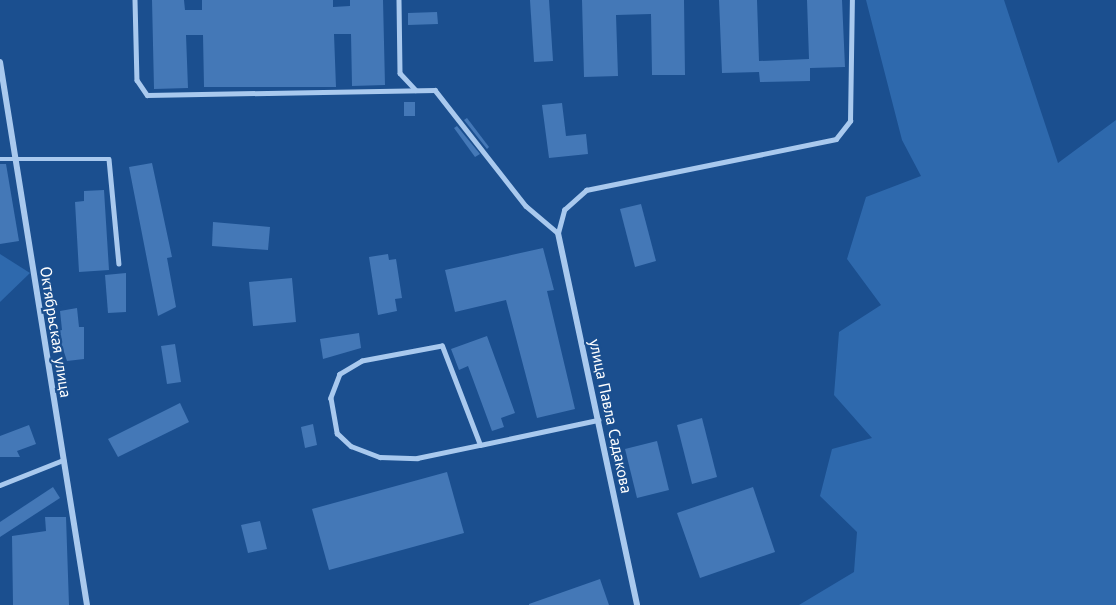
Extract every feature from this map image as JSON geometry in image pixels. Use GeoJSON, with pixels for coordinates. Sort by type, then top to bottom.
{"type":"FeatureCollection","features":[{"type":"Feature","properties":{"kind":"street","name":"Октябрьская улица"},"geometry":{"type":"LineString","coordinates":[[0,62],[87,605]]}},
{"type":"Feature","properties":{"kind":"street","name":"улица Павла Садакова"},"geometry":{"type":"LineString","coordinates":[[558,233],[637,605]]}},
{"type":"Feature","properties":{"kind":"lane"},"geometry":{"type":"LineString","coordinates":[[135,0],[137,80],[147,95],[435,90],[526,206],[558,233],[564,210],[585,190],[836,139],[850,121],[852,0]]}},
{"type":"Feature","properties":{"kind":"lane"},"geometry":{"type":"LineString","coordinates":[[399,0],[400,73],[416,90]]}},
{"type":"Feature","properties":{"kind":"lane"},"geometry":{"type":"LineString","coordinates":[[0,159],[109,159],[119,264]]}},
{"type":"Feature","properties":{"kind":"lane"},"geometry":{"type":"LineString","coordinates":[[480,445],[442,346],[362,361],[340,374],[331,398],[337,433],[351,446],[380,457],[417,458],[480,445],[598,420]]}},
{"type":"Feature","properties":{"kind":"lane"},"geometry":{"type":"LineString","coordinates":[[0,485],[63,460]]}},
{"type":"Feature","properties":{"kind":"shaded area"},"geometry":{"type":"Polygon","coordinates":[[[866,0],[1004,0],[1058,163],[1116,120],[1116,605],[799,605],[854,572],[857,532],[820,496],[832,449],[872,438],[834,395],[839,332],[881,305],[847,259],[866,197],[921,176],[902,140],[866,0]]]}},
{"type":"Feature","properties":{"kind":"shaded area"},"geometry":{"type":"Polygon","coordinates":[[[0,254],[30,273],[0,302],[0,254]]]}},
{"type":"Feature","properties":{"kind":"building"},"geometry":{"type":"Polygon","coordinates":[[[152,0],[184,0],[185,10],[202,10],[202,0],[333,0],[333,7],[350,6],[350,0],[383,0],[385,85],[352,86],[351,34],[334,34],[336,87],[204,87],[203,35],[186,35],[188,88],[154,89],[152,0]]]}},
{"type":"Feature","properties":{"kind":"building"},"geometry":{"type":"Polygon","coordinates":[[[530,0],[549,0],[553,61],[534,62],[530,0]]]}},
{"type":"Feature","properties":{"kind":"building"},"geometry":{"type":"Polygon","coordinates":[[[582,0],[684,0],[685,75],[652,75],[651,14],[616,15],[618,76],[584,77],[582,0]]]}},
{"type":"Feature","properties":{"kind":"building"},"geometry":{"type":"Polygon","coordinates":[[[719,0],[757,0],[759,61],[809,59],[807,0],[842,0],[845,67],[810,68],[810,81],[760,82],[759,72],[722,73],[719,0]]]}},
{"type":"Feature","properties":{"kind":"building"},"geometry":{"type":"Polygon","coordinates":[[[437,12],[438,24],[408,25],[408,13],[437,12]]]}},
{"type":"Feature","properties":{"kind":"building"},"geometry":{"type":"Polygon","coordinates":[[[404,102],[415,102],[415,116],[404,116],[404,102]]]}},
{"type":"Feature","properties":{"kind":"building"},"geometry":{"type":"Polygon","coordinates":[[[562,103],[566,136],[586,134],[588,154],[549,158],[542,105],[562,103]]]}},
{"type":"Feature","properties":{"kind":"building"},"geometry":{"type":"Polygon","coordinates":[[[467,118],[489,147],[487,149],[464,120],[467,118]]]}},
{"type":"Feature","properties":{"kind":"building"},"geometry":{"type":"Polygon","coordinates":[[[457,126],[480,154],[475,157],[454,128],[457,126]]]}},
{"type":"Feature","properties":{"kind":"building"},"geometry":{"type":"Polygon","coordinates":[[[152,163],[172,257],[167,258],[176,307],[158,316],[129,167],[152,163]]]}},
{"type":"Feature","properties":{"kind":"building"},"geometry":{"type":"Polygon","coordinates":[[[0,164],[6,164],[19,241],[0,244],[0,164]]]}},
{"type":"Feature","properties":{"kind":"building"},"geometry":{"type":"Polygon","coordinates":[[[104,190],[109,270],[79,272],[75,202],[84,201],[84,191],[104,190]]]}},
{"type":"Feature","properties":{"kind":"building"},"geometry":{"type":"Polygon","coordinates":[[[641,204],[656,261],[635,267],[620,209],[641,204]]]}},
{"type":"Feature","properties":{"kind":"building"},"geometry":{"type":"Polygon","coordinates":[[[213,222],[270,227],[268,250],[212,246],[213,222]]]}},
{"type":"Feature","properties":{"kind":"building"},"geometry":{"type":"Polygon","coordinates":[[[543,248],[554,290],[547,291],[575,409],[537,418],[506,300],[455,312],[445,270],[543,248]]]}},
{"type":"Feature","properties":{"kind":"building"},"geometry":{"type":"Polygon","coordinates":[[[388,254],[389,260],[396,259],[402,298],[395,299],[397,311],[378,315],[369,257],[388,254]]]}},
{"type":"Feature","properties":{"kind":"building"},"geometry":{"type":"Polygon","coordinates":[[[126,273],[126,312],[108,313],[105,275],[126,273]]]}},
{"type":"Feature","properties":{"kind":"building"},"geometry":{"type":"Polygon","coordinates":[[[292,278],[296,322],[253,326],[249,282],[292,278]]]}},
{"type":"Feature","properties":{"kind":"building"},"geometry":{"type":"Polygon","coordinates":[[[77,308],[79,327],[84,327],[84,359],[67,361],[57,331],[62,330],[60,311],[77,308]]]}},
{"type":"Feature","properties":{"kind":"building"},"geometry":{"type":"Polygon","coordinates":[[[359,333],[361,348],[323,359],[320,339],[359,333]]]}},
{"type":"Feature","properties":{"kind":"building"},"geometry":{"type":"Polygon","coordinates":[[[487,336],[515,413],[501,418],[504,427],[492,431],[468,366],[459,370],[451,349],[487,336]]]}},
{"type":"Feature","properties":{"kind":"building"},"geometry":{"type":"Polygon","coordinates":[[[175,344],[181,382],[167,384],[161,346],[175,344]]]}},
{"type":"Feature","properties":{"kind":"building"},"geometry":{"type":"Polygon","coordinates":[[[180,403],[189,422],[118,457],[108,439],[180,403]]]}},
{"type":"Feature","properties":{"kind":"building"},"geometry":{"type":"Polygon","coordinates":[[[702,418],[717,477],[692,484],[677,425],[702,418]]]}},
{"type":"Feature","properties":{"kind":"building"},"geometry":{"type":"Polygon","coordinates":[[[313,424],[317,445],[305,448],[301,427],[313,424]]]}},
{"type":"Feature","properties":{"kind":"building"},"geometry":{"type":"Polygon","coordinates":[[[29,425],[36,444],[17,451],[20,457],[0,457],[0,436],[29,425]]]}},
{"type":"Feature","properties":{"kind":"building"},"geometry":{"type":"Polygon","coordinates":[[[657,441],[669,490],[637,498],[625,449],[657,441]]]}},
{"type":"Feature","properties":{"kind":"building"},"geometry":{"type":"Polygon","coordinates":[[[447,472],[464,533],[329,570],[312,509],[447,472]]]}},
{"type":"Feature","properties":{"kind":"building"},"geometry":{"type":"Polygon","coordinates":[[[53,487],[60,498],[0,537],[0,522],[53,487]]]}},
{"type":"Feature","properties":{"kind":"building"},"geometry":{"type":"Polygon","coordinates":[[[753,487],[775,552],[700,578],[677,513],[753,487]]]}},
{"type":"Feature","properties":{"kind":"building"},"geometry":{"type":"Polygon","coordinates":[[[45,517],[66,517],[69,605],[13,605],[12,536],[46,531],[45,517]]]}},
{"type":"Feature","properties":{"kind":"building"},"geometry":{"type":"Polygon","coordinates":[[[260,521],[267,549],[248,553],[241,525],[260,521]]]}},
{"type":"Feature","properties":{"kind":"building"},"geometry":{"type":"Polygon","coordinates":[[[600,579],[609,605],[529,605],[529,604],[600,579]]]}}]}
